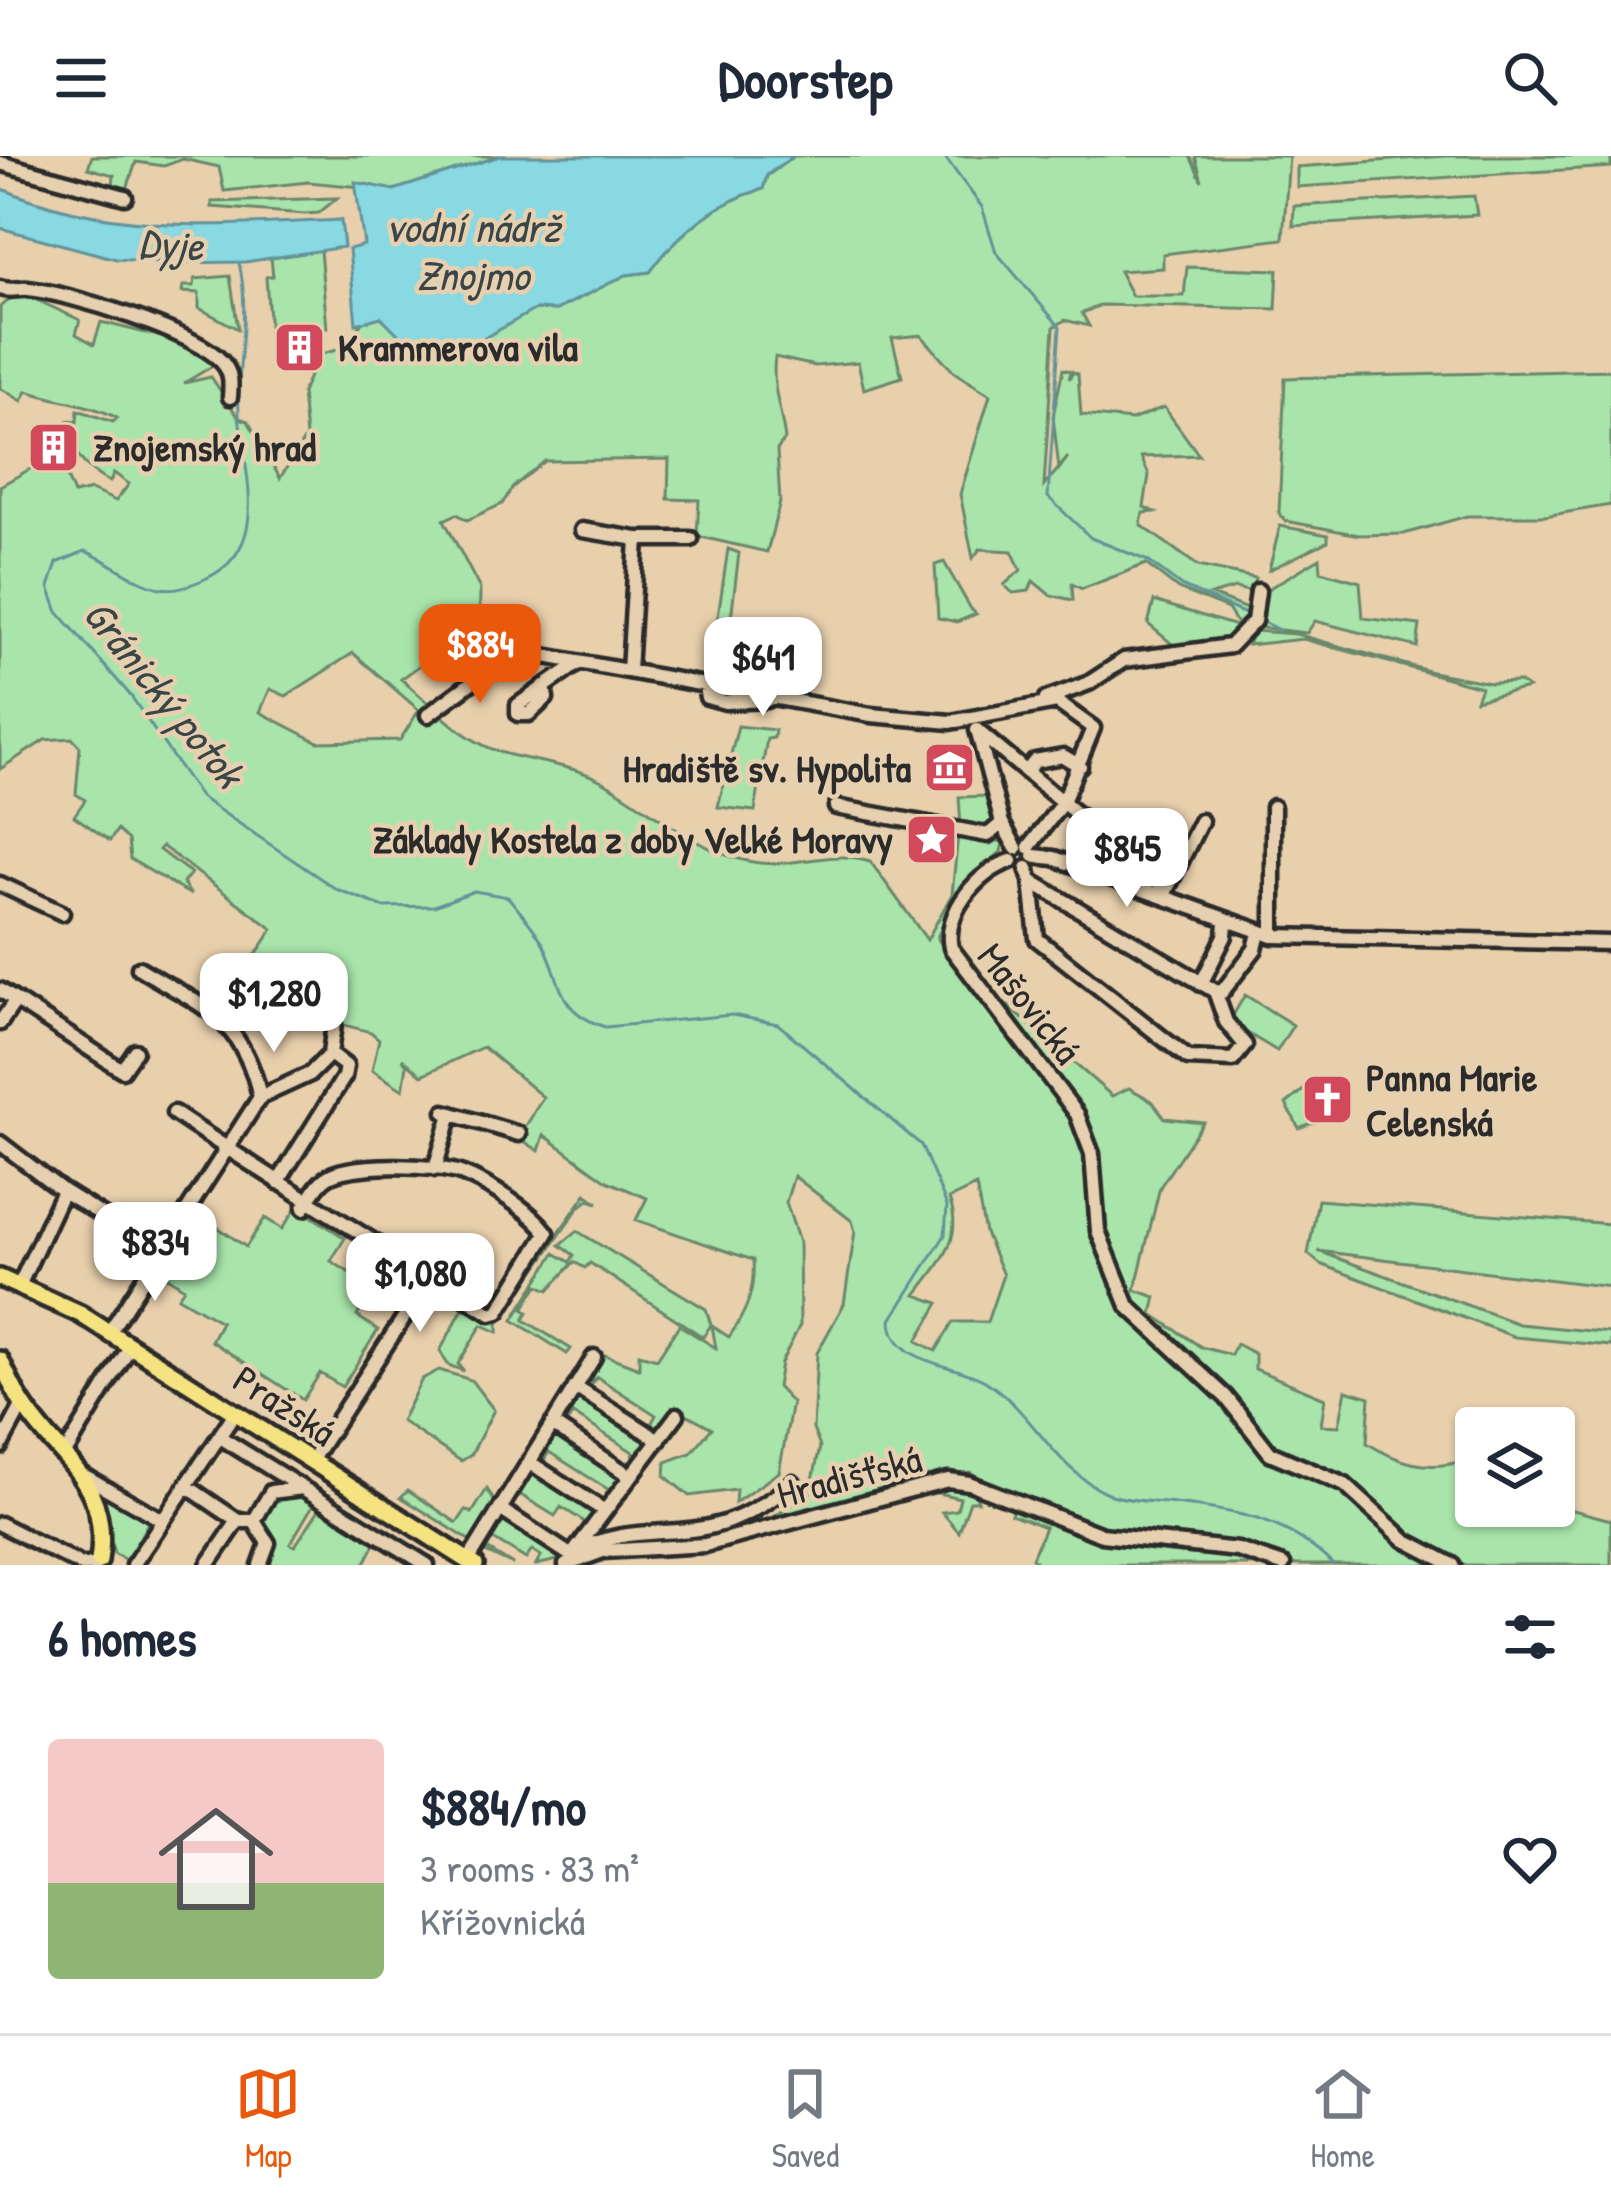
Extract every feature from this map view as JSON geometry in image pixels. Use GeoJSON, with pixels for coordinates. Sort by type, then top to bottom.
{"type":"FeatureCollection","features":[{"type":"Feature","properties":{"kind":"main road","name":"Pražská"},"geometry":{"type":"LineString","coordinates":[[0,1278],[110,1331],[287,1446],[316,1455],[471,1563]]}},
{"type":"Feature","properties":{"kind":"main road"},"geometry":{"type":"LineString","coordinates":[[0,1360],[23,1404],[85,1476],[102,1560]]}},
{"type":"Feature","properties":{"kind":"street"},"geometry":{"type":"LineString","coordinates":[[0,163],[119,195]]}},
{"type":"Feature","properties":{"kind":"street"},"geometry":{"type":"LineString","coordinates":[[0,288],[27,289],[161,326],[198,343],[222,361],[232,377],[230,398]]}},
{"type":"Feature","properties":{"kind":"street"},"geometry":{"type":"LineString","coordinates":[[582,530],[637,539],[692,539]]}},
{"type":"Feature","properties":{"kind":"street"},"geometry":{"type":"LineString","coordinates":[[629,671],[637,539]]}},
{"type":"Feature","properties":{"kind":"street"},"geometry":{"type":"LineString","coordinates":[[428,715],[510,657],[539,655],[705,687],[711,700],[773,697],[919,722],[958,722],[1040,702],[1089,682],[1124,660],[1222,649],[1254,621],[1258,591]]}},
{"type":"Feature","properties":{"kind":"street"},"geometry":{"type":"LineString","coordinates":[[544,686],[577,664]]}},
{"type":"Feature","properties":{"kind":"street"},"geometry":{"type":"LineString","coordinates":[[1028,770],[1035,760],[1054,755],[1080,766],[1094,728],[1057,702],[1040,702]]}},
{"type":"Feature","properties":{"kind":"street"},"geometry":{"type":"LineString","coordinates":[[958,722],[1004,749],[1164,893],[1226,929],[1611,943]]}},
{"type":"Feature","properties":{"kind":"street"},"geometry":{"type":"LineString","coordinates":[[980,733],[1002,823],[1022,857],[1037,939],[1188,1058],[1233,1060],[1245,1045],[1226,1022],[1215,992]]}},
{"type":"Feature","properties":{"kind":"street"},"geometry":{"type":"LineString","coordinates":[[988,766],[1004,749]]}},
{"type":"Feature","properties":{"kind":"street","name":"Mašovická"},"geometry":{"type":"LineString","coordinates":[[1080,766],[1063,802],[1022,857],[988,873],[952,918],[950,948],[1077,1114],[1092,1154],[1098,1231],[1129,1306],[1226,1397],[1260,1444],[1280,1458],[1345,1485],[1405,1540],[1453,1565]]}},
{"type":"Feature","properties":{"kind":"street"},"geometry":{"type":"LineString","coordinates":[[836,807],[988,835],[1201,984],[1222,992],[1266,934],[1273,807]]}},
{"type":"Feature","properties":{"kind":"street"},"geometry":{"type":"LineString","coordinates":[[1164,893],[1201,821]]}},
{"type":"Feature","properties":{"kind":"street"},"geometry":{"type":"LineString","coordinates":[[988,835],[1002,823]]}},
{"type":"Feature","properties":{"kind":"street"},"geometry":{"type":"LineString","coordinates":[[1022,857],[1054,858],[1164,893]]}},
{"type":"Feature","properties":{"kind":"street"},"geometry":{"type":"LineString","coordinates":[[0,884],[20,888],[62,913]]}},
{"type":"Feature","properties":{"kind":"street"},"geometry":{"type":"LineString","coordinates":[[1201,984],[1226,929]]}},
{"type":"Feature","properties":{"kind":"street"},"geometry":{"type":"LineString","coordinates":[[1226,929],[1240,952],[1252,952]]}},
{"type":"Feature","properties":{"kind":"street"},"geometry":{"type":"LineString","coordinates":[[140,968],[229,1023],[245,1045],[260,1097]]}},
{"type":"Feature","properties":{"kind":"street"},"geometry":{"type":"LineString","coordinates":[[1211,970],[1231,979]]}},
{"type":"Feature","properties":{"kind":"street"},"geometry":{"type":"LineString","coordinates":[[0,990],[122,1070],[135,1051]]}},
{"type":"Feature","properties":{"kind":"street"},"geometry":{"type":"LineString","coordinates":[[0,1023],[15,1001]]}},
{"type":"Feature","properties":{"kind":"street"},"geometry":{"type":"LineString","coordinates":[[110,1331],[260,1097],[310,1074],[330,1054],[334,1024]]}},
{"type":"Feature","properties":{"kind":"street"},"geometry":{"type":"LineString","coordinates":[[278,1182],[344,1077],[346,1066],[330,1054]]}},
{"type":"Feature","properties":{"kind":"street"},"geometry":{"type":"LineString","coordinates":[[174,1113],[306,1205],[495,1315],[547,1233],[462,1173],[435,1169],[338,1171],[322,1180],[306,1205]]}},
{"type":"Feature","properties":{"kind":"street"},"geometry":{"type":"LineString","coordinates":[[435,1169],[448,1113],[519,1134]]}},
{"type":"Feature","properties":{"kind":"street"},"geometry":{"type":"LineString","coordinates":[[0,1143],[63,1191],[160,1251]]}},
{"type":"Feature","properties":{"kind":"street"},"geometry":{"type":"LineString","coordinates":[[19,1286],[63,1191]]}},
{"type":"Feature","properties":{"kind":"street"},"geometry":{"type":"LineString","coordinates":[[316,1455],[430,1277]]}},
{"type":"Feature","properties":{"kind":"street"},"geometry":{"type":"LineString","coordinates":[[66,1452],[130,1345]]}},
{"type":"Feature","properties":{"kind":"street","name":"Pražská"},"geometry":{"type":"LineString","coordinates":[[471,1563],[594,1357]]}},
{"type":"Feature","properties":{"kind":"street"},"geometry":{"type":"LineString","coordinates":[[575,1387],[658,1440]]}},
{"type":"Feature","properties":{"kind":"street"},"geometry":{"type":"LineString","coordinates":[[0,1448],[23,1404]]}},
{"type":"Feature","properties":{"kind":"street"},"geometry":{"type":"LineString","coordinates":[[133,1565],[235,1413]]}},
{"type":"Feature","properties":{"kind":"street"},"geometry":{"type":"LineString","coordinates":[[500,1509],[571,1557],[677,1415]]}},
{"type":"Feature","properties":{"kind":"street"},"geometry":{"type":"LineString","coordinates":[[552,1424],[630,1476]]}},
{"type":"Feature","properties":{"kind":"street","name":"Pražská"},"geometry":{"type":"LineString","coordinates":[[220,1437],[427,1565]]}},
{"type":"Feature","properties":{"kind":"street"},"geometry":{"type":"LineString","coordinates":[[273,1469],[287,1446]]}},
{"type":"Feature","properties":{"kind":"street"},"geometry":{"type":"LineString","coordinates":[[529,1462],[605,1511]]}},
{"type":"Feature","properties":{"kind":"street"},"geometry":{"type":"LineString","coordinates":[[85,1476],[162,1520]]}},
{"type":"Feature","properties":{"kind":"street","name":"Hradišťská"},"geometry":{"type":"LineString","coordinates":[[571,1557],[704,1545],[948,1480],[969,1483],[1102,1535],[1238,1550],[1283,1565]]}},
{"type":"Feature","properties":{"kind":"street","name":"Hradišťská"},"geometry":{"type":"LineString","coordinates":[[571,1557],[600,1541],[719,1528],[768,1504],[793,1482]]}},
{"type":"Feature","properties":{"kind":"street"},"geometry":{"type":"LineString","coordinates":[[188,1487],[238,1520],[254,1521]]}},
{"type":"Feature","properties":{"kind":"street"},"geometry":{"type":"LineString","coordinates":[[254,1521],[271,1492],[304,1488]]}},
{"type":"Feature","properties":{"kind":"street"},"geometry":{"type":"LineString","coordinates":[[209,1565],[238,1520]]}},
{"type":"Feature","properties":{"kind":"street"},"geometry":{"type":"LineString","coordinates":[[254,1521],[268,1543],[260,1565]]}},
{"type":"Feature","properties":{"kind":"street"},"geometry":{"type":"LineString","coordinates":[[0,1524],[80,1565],[102,1560]]}},
{"type":"Feature","properties":{"kind":"green space"},"geometry":{"type":"Polygon","coordinates":[[[92,156],[500,156],[394,190],[308,182],[224,191],[219,167],[183,159],[164,166],[136,162],[126,192],[113,186],[114,175],[88,168],[92,156]]]}},
{"type":"Feature","properties":{"kind":"green space"},"geometry":{"type":"Polygon","coordinates":[[[794,156],[1190,156],[1202,181],[1195,156],[1289,156],[1283,239],[1163,254],[1163,268],[1119,271],[1132,296],[1184,296],[1187,267],[1278,270],[1276,309],[1101,305],[1082,313],[1089,326],[1065,320],[1054,327],[1044,486],[1059,468],[1053,416],[1063,369],[1071,371],[1069,379],[1073,372],[1078,374],[1081,415],[1132,420],[1164,407],[1199,455],[1141,457],[1149,475],[1144,507],[1155,512],[1143,513],[1141,525],[1198,566],[1255,578],[1252,592],[1235,588],[1211,595],[1252,611],[1233,641],[1178,649],[1148,624],[1154,601],[1239,627],[1228,609],[1178,589],[1146,564],[1082,589],[1072,584],[1073,600],[1050,595],[1033,581],[1029,591],[1013,593],[1004,585],[1021,570],[1012,551],[980,549],[973,558],[960,494],[990,395],[954,372],[921,335],[892,338],[902,377],[864,389],[858,362],[815,366],[775,357],[775,388],[785,439],[777,450],[780,502],[767,552],[697,536],[699,500],[668,499],[669,459],[545,461],[513,487],[502,504],[467,520],[457,514],[444,520],[480,589],[479,638],[473,649],[453,641],[401,679],[448,721],[487,747],[589,775],[711,849],[753,862],[841,857],[870,861],[927,940],[952,894],[958,835],[1003,842],[1001,852],[959,887],[937,938],[1072,1117],[1087,1154],[1093,1232],[1110,1286],[1126,1312],[1204,1382],[1267,1457],[1338,1488],[1389,1536],[1441,1565],[1296,1565],[1238,1544],[1107,1531],[1020,1500],[970,1472],[926,1478],[829,1510],[775,1516],[810,1493],[820,1447],[813,1429],[817,1353],[844,1304],[855,1231],[852,1221],[794,1176],[786,1202],[799,1242],[800,1325],[781,1363],[777,1387],[792,1403],[779,1472],[735,1503],[736,1490],[689,1496],[665,1476],[666,1462],[691,1453],[712,1428],[673,1407],[654,1430],[642,1426],[650,1426],[656,1415],[597,1377],[589,1388],[594,1397],[580,1388],[605,1355],[639,1368],[639,1354],[657,1359],[679,1325],[716,1348],[712,1326],[729,1337],[751,1291],[753,1260],[636,1220],[647,1198],[607,1181],[544,1135],[539,1151],[519,1138],[543,1097],[483,1047],[422,1075],[402,1058],[407,1065],[403,1090],[372,1070],[379,1039],[371,1032],[247,999],[235,986],[273,929],[162,846],[159,850],[191,873],[183,883],[191,895],[130,859],[128,840],[117,830],[110,841],[74,816],[85,800],[76,794],[80,747],[72,738],[45,740],[0,769],[0,486],[37,465],[38,459],[59,458],[74,494],[91,490],[116,501],[129,484],[114,473],[110,482],[93,471],[74,449],[68,431],[68,421],[77,422],[78,410],[113,422],[117,418],[27,391],[22,401],[0,388],[0,307],[19,292],[80,320],[76,334],[94,344],[101,322],[186,343],[214,365],[184,383],[211,377],[239,418],[248,421],[280,478],[306,437],[302,393],[318,355],[344,348],[364,320],[381,317],[403,338],[462,342],[536,309],[556,310],[626,275],[650,272],[700,220],[763,189],[767,176],[794,156]],[[353,653],[286,696],[270,689],[260,712],[318,742],[400,740],[419,710],[353,653]],[[976,1186],[949,1199],[952,1239],[916,1295],[939,1303],[917,1341],[936,1351],[953,1322],[987,1322],[1003,1275],[985,1233],[976,1186]]]}},
{"type":"Feature","properties":{"kind":"green space"},"geometry":{"type":"Polygon","coordinates":[[[1445,156],[1611,156],[1611,167],[1297,187],[1297,167],[1445,156]]]}},
{"type":"Feature","properties":{"kind":"green space"},"geometry":{"type":"Polygon","coordinates":[[[1474,196],[1477,215],[1293,226],[1294,206],[1474,196]]]}},
{"type":"Feature","properties":{"kind":"green space"},"geometry":{"type":"Polygon","coordinates":[[[337,198],[319,213],[212,207],[212,202],[337,198]]]}},
{"type":"Feature","properties":{"kind":"green space"},"geometry":{"type":"Polygon","coordinates":[[[320,250],[327,328],[270,334],[266,277],[273,276],[271,258],[320,250]]]}},
{"type":"Feature","properties":{"kind":"green space"},"geometry":{"type":"Polygon","coordinates":[[[230,276],[238,329],[199,308],[199,293],[182,292],[183,286],[194,286],[195,279],[230,276]]]}},
{"type":"Feature","properties":{"kind":"green space"},"geometry":{"type":"Polygon","coordinates":[[[1611,370],[1611,505],[1545,516],[1467,516],[1404,534],[1359,535],[1286,521],[1279,513],[1285,378],[1611,370]]]}},
{"type":"Feature","properties":{"kind":"green space"},"geometry":{"type":"Polygon","coordinates":[[[1280,526],[1328,535],[1328,541],[1269,570],[1280,526]]]}},
{"type":"Feature","properties":{"kind":"green space"},"geometry":{"type":"Polygon","coordinates":[[[728,549],[739,553],[728,643],[714,643],[728,549]]]}},
{"type":"Feature","properties":{"kind":"green space"},"geometry":{"type":"Polygon","coordinates":[[[1320,558],[1321,571],[1360,582],[1363,618],[1420,625],[1417,647],[1315,621],[1307,633],[1254,627],[1266,590],[1320,558]]]}},
{"type":"Feature","properties":{"kind":"green space"},"geometry":{"type":"Polygon","coordinates":[[[944,562],[976,614],[957,622],[938,618],[935,565],[944,562]]]}},
{"type":"Feature","properties":{"kind":"green space"},"geometry":{"type":"Polygon","coordinates":[[[1253,631],[1296,634],[1432,672],[1490,683],[1519,682],[1528,688],[1476,700],[1481,687],[1303,639],[1248,645],[1253,631]]]}},
{"type":"Feature","properties":{"kind":"green space"},"geometry":{"type":"Polygon","coordinates":[[[738,726],[775,730],[774,738],[767,739],[755,811],[718,807],[738,726]]]}},
{"type":"Feature","properties":{"kind":"green space"},"geometry":{"type":"Polygon","coordinates":[[[988,796],[993,827],[984,831],[961,827],[959,797],[988,796]]]}},
{"type":"Feature","properties":{"kind":"green space"},"geometry":{"type":"Polygon","coordinates":[[[1245,995],[1293,1025],[1277,1051],[1229,1022],[1245,995]]]}},
{"type":"Feature","properties":{"kind":"green space"},"geometry":{"type":"Polygon","coordinates":[[[1007,1005],[1112,1096],[1129,1088],[1152,1101],[1165,1118],[1203,1122],[1160,1187],[1135,1290],[1156,1297],[1152,1314],[1201,1347],[1231,1355],[1236,1344],[1255,1354],[1255,1369],[1325,1398],[1321,1425],[1339,1426],[1346,1390],[1370,1397],[1367,1443],[1413,1463],[1455,1462],[1455,1527],[1575,1527],[1575,1511],[1611,1520],[1611,1565],[1466,1565],[1410,1536],[1331,1470],[1271,1446],[1231,1394],[1132,1299],[1104,1230],[1093,1136],[1007,1005]]]}},
{"type":"Feature","properties":{"kind":"green space"},"geometry":{"type":"Polygon","coordinates":[[[1334,1081],[1346,1091],[1343,1111],[1299,1128],[1286,1104],[1310,1085],[1334,1081]]]}},
{"type":"Feature","properties":{"kind":"green space"},"geometry":{"type":"Polygon","coordinates":[[[586,1194],[598,1203],[588,1200],[579,1207],[498,1324],[498,1332],[482,1325],[458,1364],[464,1371],[448,1365],[440,1351],[467,1301],[496,1320],[586,1194]]]}},
{"type":"Feature","properties":{"kind":"green space"},"geometry":{"type":"Polygon","coordinates":[[[1318,1200],[1611,1224],[1611,1287],[1318,1251],[1519,1324],[1611,1333],[1611,1346],[1515,1337],[1320,1264],[1308,1254],[1318,1200]]]}},
{"type":"Feature","properties":{"kind":"green space"},"geometry":{"type":"Polygon","coordinates":[[[297,1207],[345,1238],[331,1261],[374,1288],[357,1316],[378,1330],[342,1387],[320,1373],[303,1400],[211,1341],[221,1322],[178,1297],[184,1288],[163,1274],[200,1215],[246,1247],[265,1218],[282,1229],[297,1207]]]}},
{"type":"Feature","properties":{"kind":"green space"},"geometry":{"type":"Polygon","coordinates":[[[577,1231],[706,1309],[711,1325],[703,1337],[590,1263],[585,1268],[574,1262],[549,1290],[538,1285],[523,1309],[528,1312],[524,1320],[571,1349],[567,1354],[513,1320],[555,1253],[570,1262],[574,1255],[560,1245],[577,1231]]]}},
{"type":"Feature","properties":{"kind":"green space"},"geometry":{"type":"Polygon","coordinates":[[[439,1370],[471,1380],[494,1410],[471,1455],[461,1461],[401,1421],[422,1379],[439,1370]]]}},
{"type":"Feature","properties":{"kind":"green space"},"geometry":{"type":"Polygon","coordinates":[[[581,1395],[588,1406],[648,1439],[631,1467],[619,1464],[632,1461],[633,1452],[573,1414],[565,1425],[571,1434],[561,1426],[581,1395]]]}},
{"type":"Feature","properties":{"kind":"green space"},"geometry":{"type":"Polygon","coordinates":[[[557,1432],[582,1454],[584,1448],[588,1457],[624,1474],[609,1497],[609,1490],[549,1452],[542,1463],[550,1468],[538,1463],[557,1432]]]}},
{"type":"Feature","properties":{"kind":"green space"},"geometry":{"type":"Polygon","coordinates":[[[533,1470],[539,1480],[600,1512],[588,1524],[561,1507],[555,1516],[519,1494],[533,1470]]]}},
{"type":"Feature","properties":{"kind":"green space"},"geometry":{"type":"Polygon","coordinates":[[[936,1485],[973,1488],[978,1501],[970,1501],[959,1532],[942,1512],[957,1510],[960,1498],[933,1492],[884,1504],[936,1485]]]}},
{"type":"Feature","properties":{"kind":"green space"},"geometry":{"type":"Polygon","coordinates":[[[487,1489],[496,1504],[472,1542],[401,1497],[408,1490],[457,1523],[466,1510],[472,1513],[487,1489]]]}},
{"type":"Feature","properties":{"kind":"green space"},"geometry":{"type":"Polygon","coordinates":[[[105,1491],[150,1519],[127,1561],[114,1553],[99,1495],[105,1491]]]}},
{"type":"Feature","properties":{"kind":"green space"},"geometry":{"type":"Polygon","coordinates":[[[303,1493],[313,1505],[290,1544],[295,1546],[318,1511],[333,1508],[377,1540],[364,1565],[270,1565],[274,1552],[260,1520],[271,1498],[303,1493]]]}},
{"type":"Feature","properties":{"kind":"green space"},"geometry":{"type":"Polygon","coordinates":[[[1013,1509],[1123,1545],[1270,1565],[1039,1565],[1032,1558],[1045,1527],[1011,1514],[1013,1509]]]}},
{"type":"Feature","properties":{"kind":"green space"},"geometry":{"type":"Polygon","coordinates":[[[504,1516],[520,1531],[563,1553],[562,1559],[536,1565],[541,1556],[532,1550],[526,1559],[493,1539],[487,1549],[513,1565],[481,1550],[504,1516]]]}},
{"type":"Feature","properties":{"kind":"water","name":"vodní nádrž Znojmo"},"geometry":{"type":"Polygon","coordinates":[[[500,156],[794,156],[767,175],[763,189],[700,220],[650,272],[626,275],[556,310],[536,309],[479,341],[402,338],[381,317],[356,324],[349,249],[364,245],[355,182],[394,190],[500,156]]]}},
{"type":"Feature","properties":{"kind":"water","name":"Dyje"},"geometry":{"type":"Polygon","coordinates":[[[0,188],[84,214],[126,221],[211,225],[341,220],[344,247],[245,262],[116,259],[0,228],[0,188]]]}},
{"type":"Feature","properties":{"kind":"waterway"},"geometry":{"type":"LineString","coordinates":[[944,156],[982,207],[996,252],[1060,327],[1048,497],[1091,538],[1148,561],[1181,586],[1250,616]]}},
{"type":"Feature","properties":{"kind":"waterway","name":"Gránický potok"},"geometry":{"type":"LineString","coordinates":[[239,263],[244,301],[239,412],[249,505],[240,548],[227,565],[205,579],[171,589],[141,581],[85,551],[57,563],[49,587],[58,612],[131,696],[200,797],[336,889],[384,907],[434,906],[474,891],[508,897],[544,945],[569,1004],[605,1027],[732,1015],[778,1024],[921,1145],[947,1206],[945,1235],[891,1320],[902,1346],[928,1361],[985,1381],[1092,1485],[1125,1498],[1256,1519],[1296,1536],[1333,1565]]}},
{"type":"Feature","properties":{"kind":"waterway"},"geometry":{"type":"LineString","coordinates":[[1259,620],[1279,630]]}},
{"type":"Feature","properties":{"kind":"place","name":"Krammerova vila"},"geometry":{"type":"Point","coordinates":[299,347]}},
{"type":"Feature","properties":{"kind":"place","name":"Znojemský hrad"},"geometry":{"type":"Point","coordinates":[54,447]}},
{"type":"Feature","properties":{"kind":"place","name":"Hradiště sv. Hypolita"},"geometry":{"type":"Point","coordinates":[950,768]}},
{"type":"Feature","properties":{"kind":"place","name":"Základy Kostela z doby Velké Moravy"},"geometry":{"type":"Point","coordinates":[932,839]}},
{"type":"Feature","properties":{"kind":"place","name":"Panna Marie Celenská"},"geometry":{"type":"Point","coordinates":[1327,1099]}}]}
